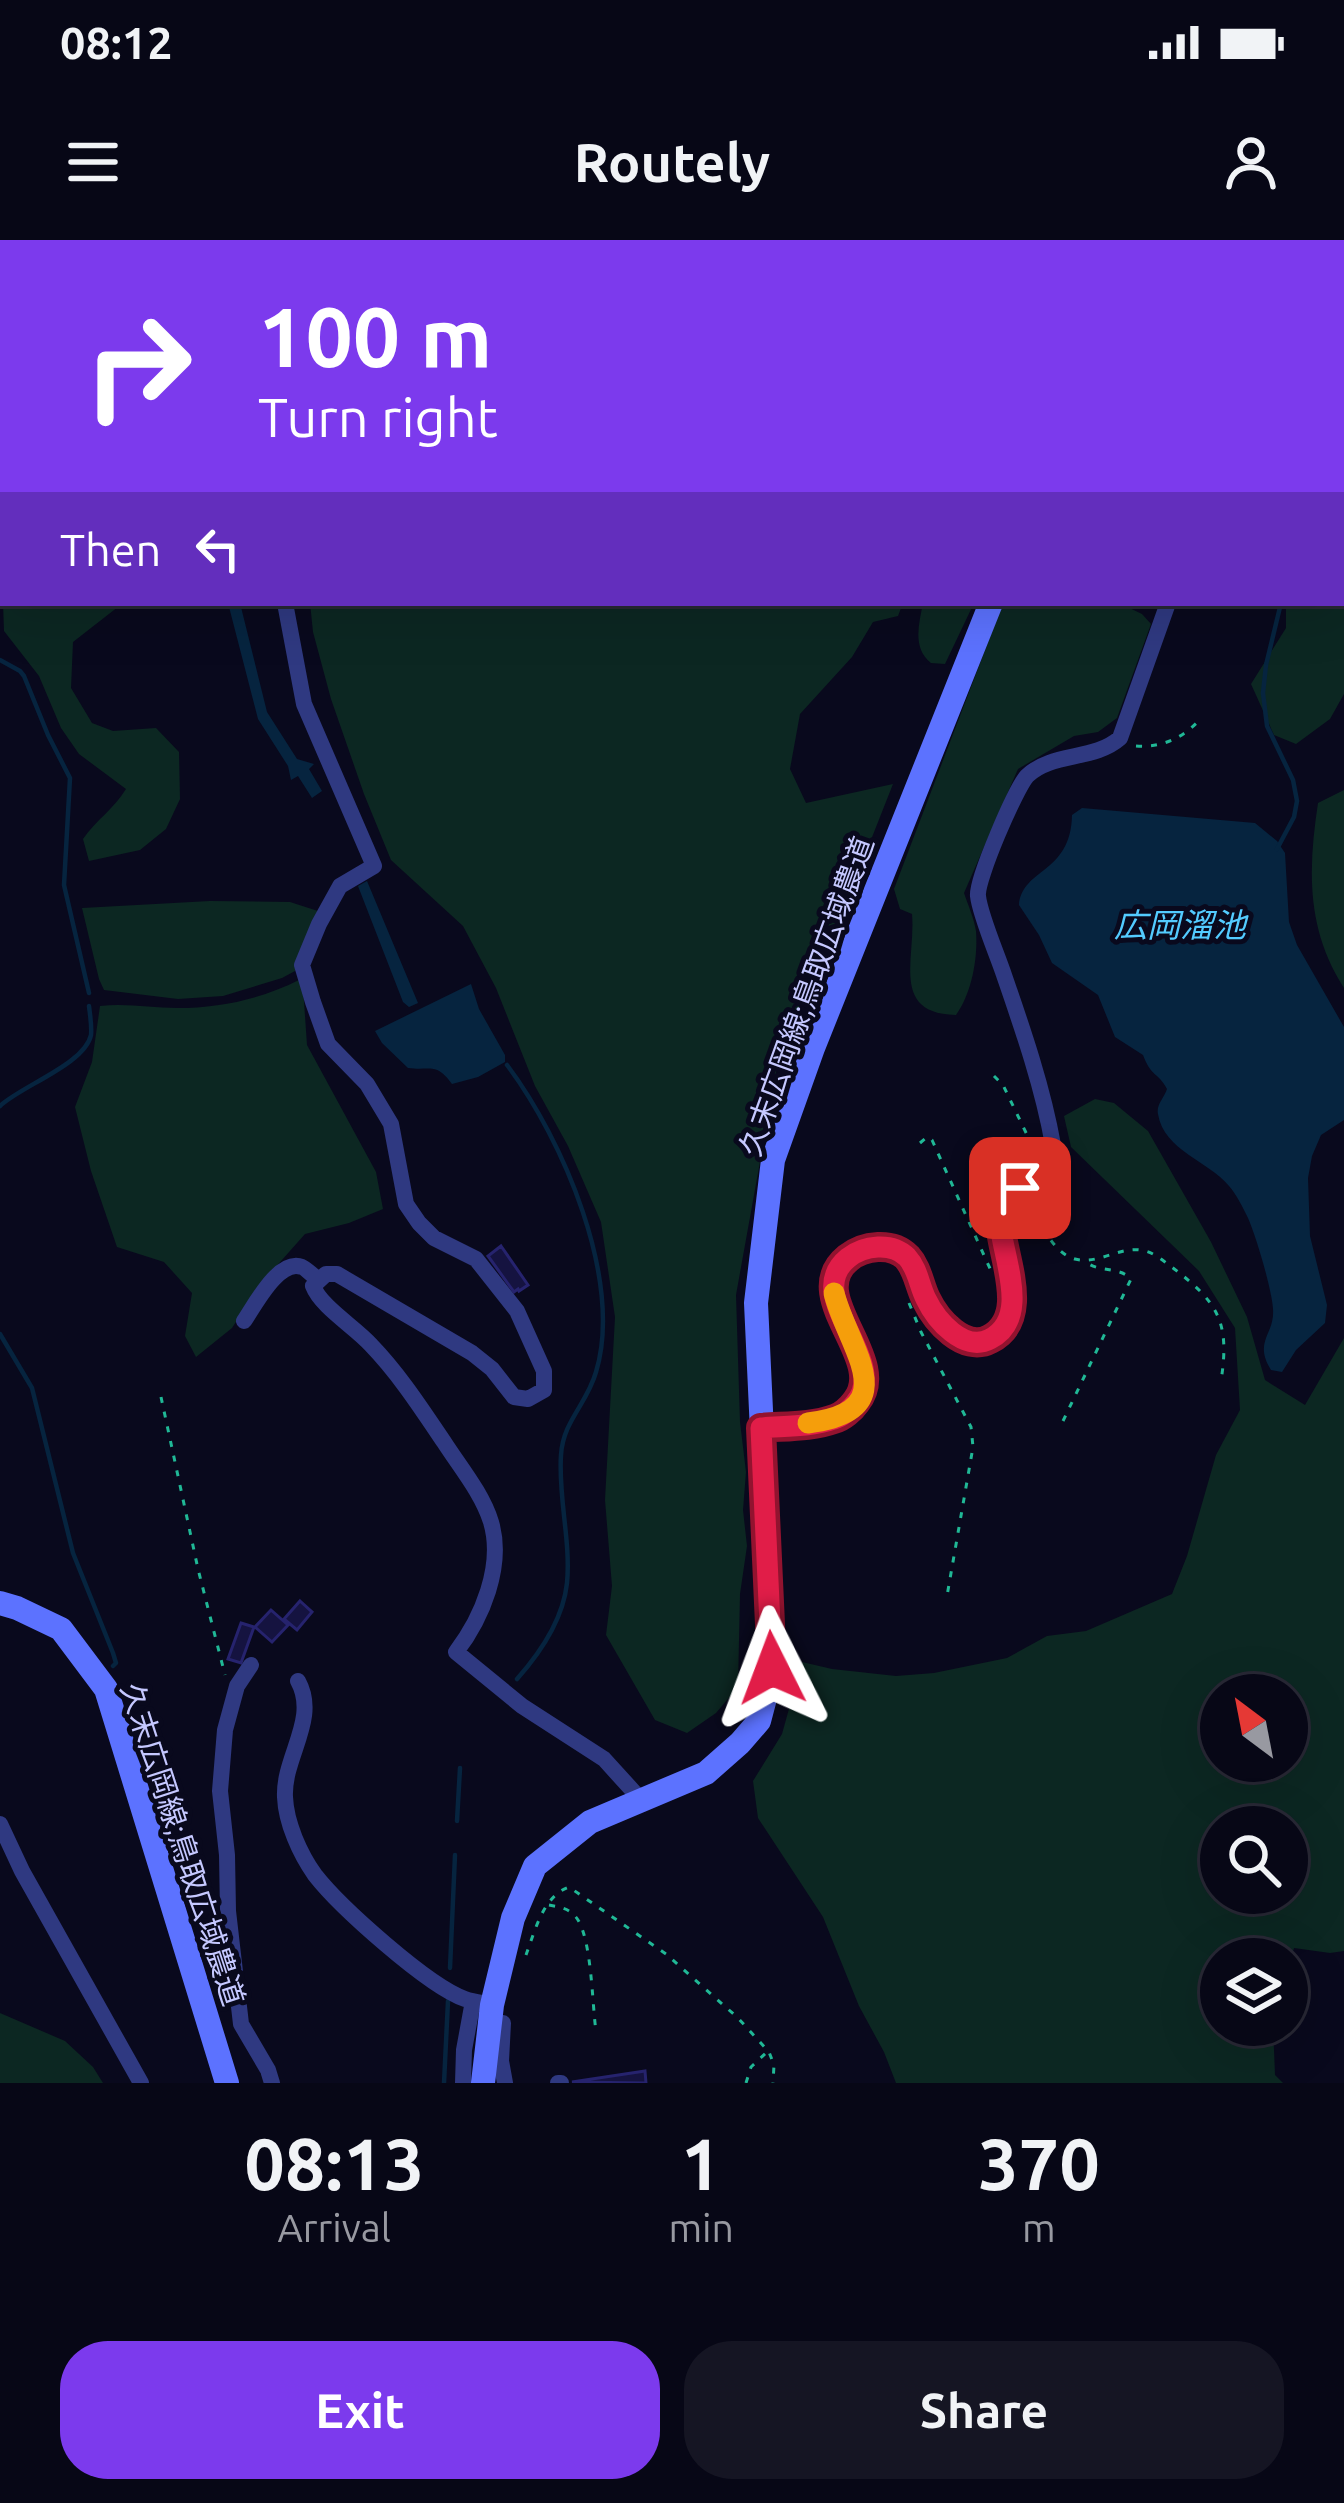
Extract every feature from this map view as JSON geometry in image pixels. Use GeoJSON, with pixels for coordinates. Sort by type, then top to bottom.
{"type":"FeatureCollection","features":[{"type":"Feature","properties":{"kind":"street"},"geometry":{"type":"LineString","coordinates":[[286,606],[304,704],[374,866],[340,886],[319,924],[302,965],[313,1002],[328,1044],[368,1084],[391,1124],[406,1204],[434,1238],[476,1259],[518,1311],[544,1371],[544,1390],[528,1400],[514,1396],[472,1353],[337,1274],[326,1274],[313,1286],[316,1295],[402,1380],[478,1494],[491,1522],[495,1550],[483,1609],[456,1652],[522,1706],[604,1759],[643,1802]]}},
{"type":"Feature","properties":{"kind":"street","name":"久末広岡線;鳥取広域農道"},"geometry":{"type":"LineString","coordinates":[[494,2083],[490,2010],[513,1918],[535,1866],[590,1822],[706,1773],[759,1721],[772,1668],[756,1303],[772,1160],[812,1048],[990,606]]}},
{"type":"Feature","properties":{"kind":"street"},"geometry":{"type":"LineString","coordinates":[[761,1428],[835,1419],[862,1392],[864,1369],[834,1292],[838,1270],[860,1250],[889,1248],[909,1259],[933,1311],[964,1340],[981,1342],[998,1333],[1008,1319],[1012,1302],[998,1217],[1002,1203],[1047,1167],[1053,1145],[977,888],[1027,777],[1042,766],[1098,751],[1120,738],[1167,606]]}},
{"type":"Feature","properties":{"kind":"street"},"geometry":{"type":"LineString","coordinates":[[244,1321],[279,1272],[292,1265],[303,1267],[319,1280]]}},
{"type":"Feature","properties":{"kind":"street","name":"久末広岡線;鳥取広域農道"},"geometry":{"type":"LineString","coordinates":[[0,1603],[61,1628],[106,1689],[227,2083]]}},
{"type":"Feature","properties":{"kind":"street"},"geometry":{"type":"LineString","coordinates":[[251,1665],[235,1692],[225,1730],[220,1791],[241,2024],[272,2083]]}},
{"type":"Feature","properties":{"kind":"street"},"geometry":{"type":"LineString","coordinates":[[298,1681],[307,1704],[285,1797],[294,1837],[315,1874],[349,1911],[415,1966],[462,1999],[490,2010],[464,2050],[464,2083]]}},
{"type":"Feature","properties":{"kind":"street"},"geometry":{"type":"LineString","coordinates":[[0,1824],[141,2083]]}},
{"type":"Feature","properties":{"kind":"path"},"geometry":{"type":"LineString","coordinates":[[1120,738],[1134,746],[1150,747],[1181,737],[1202,717]]}},
{"type":"Feature","properties":{"kind":"path"},"geometry":{"type":"LineString","coordinates":[[994,1076],[1003,1084],[1033,1149],[1015,1179],[1061,1252],[1085,1260],[1140,1250],[1185,1277],[1220,1316],[1221,1381]]}},
{"type":"Feature","properties":{"kind":"path"},"geometry":{"type":"LineString","coordinates":[[920,1143],[927,1137],[932,1140],[1000,1294],[1012,1302]]}},
{"type":"Feature","properties":{"kind":"path"},"geometry":{"type":"LineString","coordinates":[[1063,1420],[1131,1279],[1085,1260]]}},
{"type":"Feature","properties":{"kind":"path"},"geometry":{"type":"LineString","coordinates":[[908,1299],[973,1436],[947,1596]]}},
{"type":"Feature","properties":{"kind":"path"},"geometry":{"type":"LineString","coordinates":[[161,1396],[224,1673],[235,1692]]}},
{"type":"Feature","properties":{"kind":"path"},"geometry":{"type":"LineString","coordinates":[[522,1966],[548,1905],[565,1888],[591,1901],[683,1968],[747,2026],[768,2050],[774,2065],[772,2083]]}},
{"type":"Feature","properties":{"kind":"path"},"geometry":{"type":"LineString","coordinates":[[548,1905],[566,1908],[580,1923],[596,2031]]}},
{"type":"Feature","properties":{"kind":"path"},"geometry":{"type":"LineString","coordinates":[[746,2083],[751,2067],[768,2050]]}},
{"type":"Feature","properties":{"kind":"green space"},"geometry":{"type":"Polygon","coordinates":[[[3,606],[119,606],[73,642],[71,688],[92,723],[113,731],[156,728],[179,752],[180,799],[166,829],[140,850],[89,861],[83,839],[126,789],[79,754],[61,728],[39,676],[4,631],[3,606]]]}},
{"type":"Feature","properties":{"kind":"green space"},"geometry":{"type":"Polygon","coordinates":[[[310,606],[902,606],[898,616],[873,622],[852,657],[800,714],[790,769],[806,803],[893,784],[837,926],[781,1045],[736,1295],[747,1546],[740,1594],[738,1687],[716,1713],[687,1733],[655,1720],[606,1635],[612,1586],[605,1500],[615,1317],[601,1222],[535,1086],[496,988],[463,926],[391,860],[331,699],[310,606]]]}},
{"type":"Feature","properties":{"kind":"green space"},"geometry":{"type":"Polygon","coordinates":[[[923,606],[973,606],[945,664],[931,663],[925,657],[918,635],[923,606]]]}},
{"type":"Feature","properties":{"kind":"green space"},"geometry":{"type":"Polygon","coordinates":[[[1002,606],[1125,606],[1142,614],[1151,624],[1117,718],[1098,732],[1074,736],[1018,769],[964,893],[976,931],[975,964],[956,1015],[935,1012],[914,994],[912,914],[900,909],[894,889],[1002,606]]]}},
{"type":"Feature","properties":{"kind":"green space"},"geometry":{"type":"Polygon","coordinates":[[[1286,606],[1344,606],[1344,694],[1330,719],[1296,744],[1274,735],[1251,684],[1286,628],[1286,606]]]}},
{"type":"Feature","properties":{"kind":"green space"},"geometry":{"type":"Polygon","coordinates":[[[1344,790],[1344,988],[1316,921],[1312,851],[1318,803],[1344,790]]]}},
{"type":"Feature","properties":{"kind":"green space"},"geometry":{"type":"Polygon","coordinates":[[[290,902],[321,912],[295,971],[282,978],[223,996],[178,999],[104,990],[82,908],[290,902]]]}},
{"type":"Feature","properties":{"kind":"green space"},"geometry":{"type":"Polygon","coordinates":[[[299,980],[307,1045],[376,1172],[383,1209],[305,1234],[258,1287],[232,1328],[196,1357],[185,1336],[192,1293],[164,1262],[117,1247],[91,1171],[75,1107],[92,1062],[100,1006],[209,1006],[255,997],[299,980]]]}},
{"type":"Feature","properties":{"kind":"green space"},"geometry":{"type":"Polygon","coordinates":[[[1095,1099],[1114,1103],[1148,1131],[1247,1317],[1265,1380],[1305,1405],[1344,1338],[1344,1951],[1308,1950],[1308,1938],[1200,1938],[1200,2046],[1274,2046],[1275,2075],[1283,2083],[896,2083],[823,1917],[758,1818],[753,1781],[782,1734],[802,1662],[896,1676],[934,1673],[1007,1658],[1047,1636],[1086,1631],[1172,1594],[1216,1455],[1240,1410],[1235,1328],[1199,1271],[1071,1147],[1064,1116],[1095,1099]]]}},
{"type":"Feature","properties":{"kind":"green space"},"geometry":{"type":"Polygon","coordinates":[[[0,2013],[65,2041],[103,2083],[0,2083],[0,2013]]]}},
{"type":"Feature","properties":{"kind":"water"},"geometry":{"type":"Polygon","coordinates":[[[229,606],[241,606],[267,712],[297,759],[314,764],[309,769],[322,791],[312,798],[298,776],[291,780],[288,766],[258,719],[229,606]]]}},
{"type":"Feature","properties":{"kind":"water","name":"広岡溜池"},"geometry":{"type":"Polygon","coordinates":[[[1082,808],[1255,823],[1285,853],[1289,922],[1344,1027],[1344,1120],[1321,1135],[1308,1178],[1310,1236],[1327,1305],[1325,1323],[1296,1350],[1282,1372],[1271,1370],[1264,1352],[1273,1318],[1272,1300],[1240,1202],[1220,1177],[1169,1137],[1158,1114],[1167,1089],[1164,1084],[1143,1055],[1115,1037],[1098,995],[1052,963],[1019,905],[1028,884],[1064,849],[1072,815],[1082,808]]]}},
{"type":"Feature","properties":{"kind":"water"},"geometry":{"type":"Polygon","coordinates":[[[367,881],[418,1003],[409,1007],[358,886],[367,881]]]}},
{"type":"Feature","properties":{"kind":"water"},"geometry":{"type":"Polygon","coordinates":[[[471,984],[505,1055],[505,1062],[478,1077],[452,1084],[437,1070],[408,1068],[375,1031],[471,984]]]}},
{"type":"Feature","properties":{"kind":"building"},"geometry":{"type":"Polygon","coordinates":[[[501,1246],[528,1285],[519,1291],[514,1292],[488,1256],[501,1246]]]}},
{"type":"Feature","properties":{"kind":"building"},"geometry":{"type":"Polygon","coordinates":[[[300,1601],[312,1612],[297,1630],[284,1619],[300,1601]]]}},
{"type":"Feature","properties":{"kind":"building"},"geometry":{"type":"Polygon","coordinates":[[[271,1610],[288,1625],[272,1642],[255,1627],[271,1610]]]}},
{"type":"Feature","properties":{"kind":"building"},"geometry":{"type":"Polygon","coordinates":[[[241,1623],[254,1627],[241,1663],[228,1659],[241,1623]]]}},
{"type":"Feature","properties":{"kind":"building"},"geometry":{"type":"Polygon","coordinates":[[[645,2071],[646,2083],[572,2082],[645,2071]]]}},
{"type":"Feature","properties":{"kind":"waterway"},"geometry":{"type":"LineString","coordinates":[[1277,849],[1297,801],[1293,780],[1267,726],[1263,693],[1280,606]]}},
{"type":"Feature","properties":{"kind":"waterway"},"geometry":{"type":"LineString","coordinates":[[0,660],[24,676],[70,778],[64,885],[89,993]]}},
{"type":"Feature","properties":{"kind":"waterway"},"geometry":{"type":"LineString","coordinates":[[0,1106],[86,1046],[91,1035],[89,1006]]}},
{"type":"Feature","properties":{"kind":"waterway"},"geometry":{"type":"LineString","coordinates":[[507,1065],[567,1170],[583,1211],[602,1295],[596,1372],[563,1443],[565,1597],[550,1635],[517,1679]]}},
{"type":"Feature","properties":{"kind":"waterway"},"geometry":{"type":"LineString","coordinates":[[0,1334],[32,1388],[73,1553],[113,1653],[113,1666]]}},
{"type":"Feature","properties":{"kind":"waterway"},"geometry":{"type":"LineString","coordinates":[[457,1821],[460,1768]]}},
{"type":"Feature","properties":{"kind":"waterway"},"geometry":{"type":"LineString","coordinates":[[450,1968],[455,1855]]}},
{"type":"Feature","properties":{"kind":"waterway"},"geometry":{"type":"LineString","coordinates":[[444,2083],[448,2001]]}},
{"type":"Feature","properties":{"kind":"slow traffic"},"geometry":{"type":"LineString","coordinates":[[808,1423],[842,1416],[866,1383],[834,1293]]}},
{"type":"Feature","properties":{"kind":"route"},"geometry":{"type":"LineString","coordinates":[[772,1668],[761,1428],[835,1419],[862,1392],[866,1376],[834,1292],[838,1270],[860,1250],[897,1250],[909,1259],[925,1297],[944,1324],[964,1340],[990,1339],[1008,1319],[1013,1299],[999,1210],[1020,1188]]}}]}
